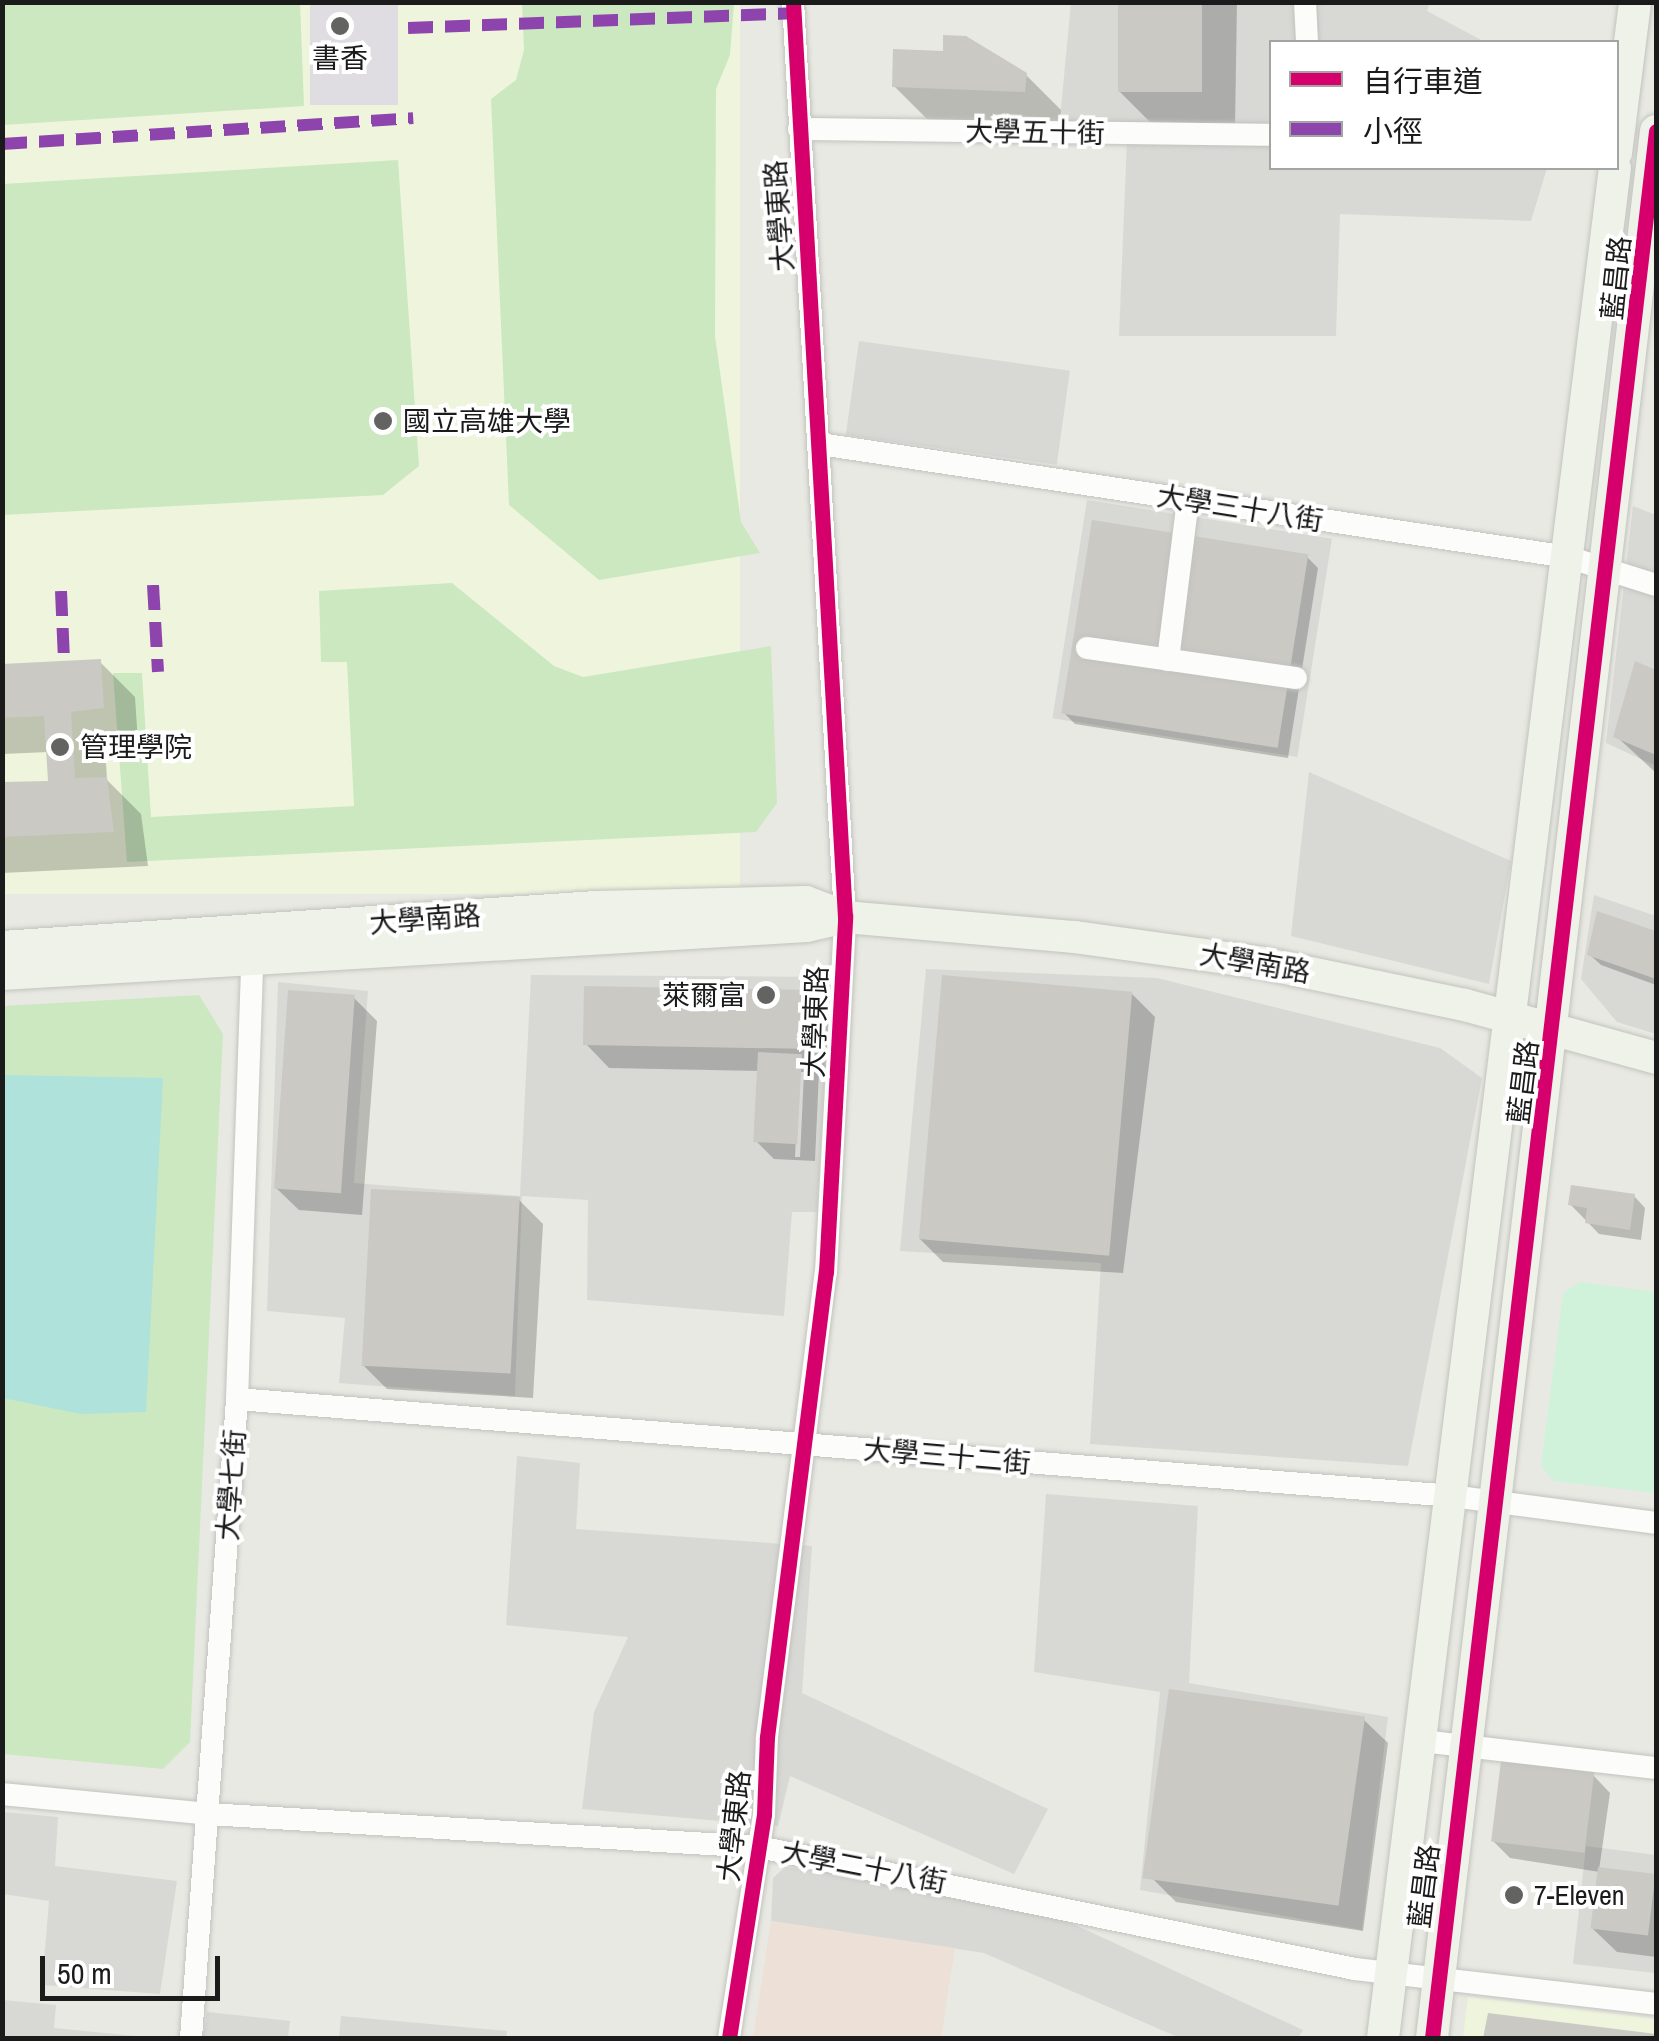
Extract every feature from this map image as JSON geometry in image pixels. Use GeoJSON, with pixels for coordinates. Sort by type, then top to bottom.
{"type":"FeatureCollection","features":[{"type":"Feature","properties":{"kind":"street","name":"大學東路"},"geometry":{"type":"LineString","coordinates":[[729,2038],[759,1848],[767,1736],[826,1272],[845,917],[793,2]]}},
{"type":"Feature","properties":{"kind":"street"},"geometry":{"type":"LineString","coordinates":[[1306,2],[1307,40]]}},
{"type":"Feature","properties":{"kind":"street"},"geometry":{"type":"LineString","coordinates":[[1619,130],[1635,2]]}},
{"type":"Feature","properties":{"kind":"street","name":"大學五十街"},"geometry":{"type":"LineString","coordinates":[[799,129],[1269,135]]}},
{"type":"Feature","properties":{"kind":"street"},"geometry":{"type":"LineString","coordinates":[[1619,153],[1655,146]]}},
{"type":"Feature","properties":{"kind":"street","name":"藍昌路"},"geometry":{"type":"LineString","coordinates":[[1432,2038],[1608,565],[1645,357],[1655,146]]}},
{"type":"Feature","properties":{"kind":"street","name":"藍昌路"},"geometry":{"type":"LineString","coordinates":[[1383,2038],[1615,170]]}},
{"type":"Feature","properties":{"kind":"street"},"geometry":{"type":"LineString","coordinates":[[1595,350],[1645,357]]}},
{"type":"Feature","properties":{"kind":"street","name":"大學三十八街"},"geometry":{"type":"LineString","coordinates":[[820,444],[1568,557],[1608,565],[1656,585]]}},
{"type":"Feature","properties":{"kind":"street"},"geometry":{"type":"LineString","coordinates":[[1168,660],[1188,500]]}},
{"type":"Feature","properties":{"kind":"street"},"geometry":{"type":"LineString","coordinates":[[1088,648],[1296,678]]}},
{"type":"Feature","properties":{"kind":"street","name":"大學南路"},"geometry":{"type":"LineString","coordinates":[[2,974],[254,942],[597,907],[806,902],[845,917],[1201,952],[1512,1017],[1656,1058]]}},
{"type":"Feature","properties":{"kind":"street","name":"大學南路"},"geometry":{"type":"LineString","coordinates":[[2,947],[254,942]]}},
{"type":"Feature","properties":{"kind":"street","name":"大學七街"},"geometry":{"type":"LineString","coordinates":[[191,2038],[237,1399],[254,942]]}},
{"type":"Feature","properties":{"kind":"street","name":"大學三十二街"},"geometry":{"type":"LineString","coordinates":[[237,1399],[1452,1496],[1656,1523]]}},
{"type":"Feature","properties":{"kind":"street"},"geometry":{"type":"LineString","coordinates":[[1422,1740],[1656,1768]]}},
{"type":"Feature","properties":{"kind":"street","name":"大學二十八街"},"geometry":{"type":"LineString","coordinates":[[2,1794],[208,1814],[759,1848],[1392,1975],[1656,2004]]}},
{"type":"Feature","properties":{"kind":"shaded area","name":"國立高雄大學"},"geometry":{"type":"Polygon","coordinates":[[[3,3],[740,3],[740,894],[3,894],[3,3]]]}},
{"type":"Feature","properties":{"kind":"shaded area"},"geometry":{"type":"Polygon","coordinates":[[[310,3],[398,3],[398,105],[310,105],[310,3]]]}},
{"type":"Feature","properties":{"kind":"shaded area"},"geometry":{"type":"Polygon","coordinates":[[[1071,3],[1430,3],[1427,11],[1481,40],[1269,40],[1269,170],[1546,170],[1531,221],[1340,214],[1336,336],[1119,336],[1127,140],[1058,139],[1071,3]]]}},
{"type":"Feature","properties":{"kind":"shaded area"},"geometry":{"type":"Polygon","coordinates":[[[859,341],[1070,371],[1057,465],[846,435],[859,341]]]}},
{"type":"Feature","properties":{"kind":"shaded area"},"geometry":{"type":"Polygon","coordinates":[[[1087,500],[1332,539],[1297,757],[1052,718],[1087,500]]]}},
{"type":"Feature","properties":{"kind":"shaded area"},"geometry":{"type":"Polygon","coordinates":[[[1633,506],[1656,515],[1656,766],[1606,743],[1633,506]]]}},
{"type":"Feature","properties":{"kind":"shaded area"},"geometry":{"type":"Polygon","coordinates":[[[1309,772],[1511,861],[1489,984],[1291,936],[1309,772]]]}},
{"type":"Feature","properties":{"kind":"shaded area"},"geometry":{"type":"Polygon","coordinates":[[[1594,895],[1656,916],[1656,1034],[1617,1022],[1581,979],[1594,895]]]}},
{"type":"Feature","properties":{"kind":"shaded area"},"geometry":{"type":"Polygon","coordinates":[[[926,969],[1157,978],[1440,1048],[1482,1078],[1408,1466],[1090,1444],[1101,1263],[900,1251],[926,969]]]}},
{"type":"Feature","properties":{"kind":"shaded area"},"geometry":{"type":"Polygon","coordinates":[[[531,975],[830,977],[817,1212],[792,1212],[784,1316],[587,1300],[588,1200],[522,1196],[515,1396],[339,1383],[345,1318],[267,1311],[278,982],[368,991],[354,1183],[520,1196],[531,975]]]}},
{"type":"Feature","properties":{"kind":"shaded area"},"geometry":{"type":"Polygon","coordinates":[[[3,1075],[163,1078],[146,1412],[81,1414],[3,1398],[3,1075]]]}},
{"type":"Feature","properties":{"kind":"shaded area"},"geometry":{"type":"Polygon","coordinates":[[[1580,1282],[1656,1292],[1656,1493],[1553,1481],[1541,1465],[1563,1293],[1580,1282]]]}},
{"type":"Feature","properties":{"kind":"shaded area"},"geometry":{"type":"Polygon","coordinates":[[[517,1456],[580,1463],[576,1529],[812,1546],[802,1693],[1048,1809],[1014,1874],[790,1776],[778,1826],[582,1809],[594,1712],[628,1637],[506,1625],[517,1456]]]}},
{"type":"Feature","properties":{"kind":"shaded area"},"geometry":{"type":"Polygon","coordinates":[[[1046,1494],[1198,1506],[1189,1683],[1388,1717],[1362,1930],[1140,1890],[1160,1692],[1034,1672],[1046,1494]]]}},
{"type":"Feature","properties":{"kind":"shaded area"},"geometry":{"type":"Polygon","coordinates":[[[3,1812],[58,1817],[55,1866],[177,1881],[160,1994],[42,1985],[49,1901],[3,1894],[3,1812]]]}},
{"type":"Feature","properties":{"kind":"shaded area"},"geometry":{"type":"Polygon","coordinates":[[[1586,1846],[1656,1855],[1656,1973],[1573,1964],[1586,1846]]]}},
{"type":"Feature","properties":{"kind":"shaded area"},"geometry":{"type":"Polygon","coordinates":[[[785,1867],[1019,1899],[1303,2030],[1298,2038],[1180,2038],[984,1953],[771,1921],[773,1878],[785,1867]]]}},
{"type":"Feature","properties":{"kind":"shaded area"},"geometry":{"type":"Polygon","coordinates":[[[771,1921],[955,1948],[941,2038],[753,2038],[771,1921]]]}},
{"type":"Feature","properties":{"kind":"shaded area"},"geometry":{"type":"Polygon","coordinates":[[[1468,1997],[1656,2019],[1656,2038],[1463,2038],[1468,1997]]]}},
{"type":"Feature","properties":{"kind":"shaded area"},"geometry":{"type":"Polygon","coordinates":[[[3,2000],[56,2005],[54,2028],[156,2038],[3,2038],[3,2000]]]}},
{"type":"Feature","properties":{"kind":"shaded area"},"geometry":{"type":"Polygon","coordinates":[[[207,2012],[290,2021],[288,2038],[203,2038],[207,2012]]]}},
{"type":"Feature","properties":{"kind":"shaded area"},"geometry":{"type":"Polygon","coordinates":[[[341,2016],[507,2031],[506,2038],[339,2038],[341,2016]]]}},
{"type":"Feature","properties":{"kind":"green space"},"geometry":{"type":"Polygon","coordinates":[[[3,2],[300,3],[304,106],[3,125],[3,2]]]}},
{"type":"Feature","properties":{"kind":"green space"},"geometry":{"type":"Polygon","coordinates":[[[522,3],[734,3],[730,55],[716,89],[715,336],[741,522],[760,553],[599,580],[509,505],[491,99],[516,80],[524,50],[522,3]]]}},
{"type":"Feature","properties":{"kind":"green space"},"geometry":{"type":"Polygon","coordinates":[[[398,160],[419,466],[383,495],[3,515],[3,184],[398,160]]]}},
{"type":"Feature","properties":{"kind":"green space"},"geometry":{"type":"Polygon","coordinates":[[[452,583],[554,666],[583,677],[771,646],[777,803],[756,832],[127,862],[113,673],[142,673],[151,817],[354,806],[347,662],[321,662],[319,591],[452,583]]]}},
{"type":"Feature","properties":{"kind":"green space"},"geometry":{"type":"Polygon","coordinates":[[[199,995],[223,1034],[190,1742],[163,1769],[3,1754],[3,1006],[199,995]]]}},
{"type":"Feature","properties":{"kind":"building"},"geometry":{"type":"Polygon","coordinates":[[[1118,2],[1202,2],[1202,92],[1118,92],[1118,2]]]}},
{"type":"Feature","properties":{"kind":"building"},"geometry":{"type":"Polygon","coordinates":[[[943,35],[966,36],[1027,73],[1025,92],[892,87],[893,49],[943,51],[943,35]]]}},
{"type":"Feature","properties":{"kind":"building"},"geometry":{"type":"Polygon","coordinates":[[[1092,520],[1308,554],[1278,748],[1061,714],[1092,520]]]}},
{"type":"Feature","properties":{"kind":"building","name":"管理學院"},"geometry":{"type":"Polygon","coordinates":[[[101,659],[104,708],[71,712],[75,778],[107,777],[114,832],[2,837],[2,782],[48,781],[44,716],[2,718],[2,664],[101,659]]]}},
{"type":"Feature","properties":{"kind":"building"},"geometry":{"type":"Polygon","coordinates":[[[1635,661],[1656,670],[1656,755],[1613,737],[1635,661]]]}},
{"type":"Feature","properties":{"kind":"building"},"geometry":{"type":"Polygon","coordinates":[[[1597,911],[1656,931],[1656,979],[1587,955],[1597,911]]]}},
{"type":"Feature","properties":{"kind":"building"},"geometry":{"type":"Polygon","coordinates":[[[942,975],[1132,992],[1109,1256],[919,1239],[942,975]]]}},
{"type":"Feature","properties":{"kind":"building"},"geometry":{"type":"Polygon","coordinates":[[[584,986],[814,990],[813,1049],[583,1045],[584,986]]]}},
{"type":"Feature","properties":{"kind":"building"},"geometry":{"type":"Polygon","coordinates":[[[288,990],[355,995],[341,1193],[274,1189],[288,990]]]}},
{"type":"Feature","properties":{"kind":"building"},"geometry":{"type":"Polygon","coordinates":[[[758,1052],[802,1054],[797,1144],[753,1142],[758,1052]]]}},
{"type":"Feature","properties":{"kind":"building"},"geometry":{"type":"Polygon","coordinates":[[[1571,1185],[1635,1194],[1630,1230],[1585,1223],[1587,1208],[1568,1205],[1571,1185]]]}},
{"type":"Feature","properties":{"kind":"building"},"geometry":{"type":"Polygon","coordinates":[[[371,1189],[520,1197],[511,1374],[362,1366],[371,1189]]]}},
{"type":"Feature","properties":{"kind":"building"},"geometry":{"type":"Polygon","coordinates":[[[1169,1689],[1365,1717],[1338,1906],[1142,1878],[1169,1689]]]}},
{"type":"Feature","properties":{"kind":"building"},"geometry":{"type":"Polygon","coordinates":[[[1501,1761],[1594,1772],[1584,1853],[1491,1841],[1501,1761]]]}},
{"type":"Feature","properties":{"kind":"building"},"geometry":{"type":"Polygon","coordinates":[[[1598,1867],[1656,1874],[1648,1936],[1590,1929],[1598,1867]]]}},
{"type":"Feature","properties":{"kind":"building"},"geometry":{"type":"Polygon","coordinates":[[[1488,2013],[1656,2034],[1656,2038],[1483,2038],[1488,2013]]]}},
{"type":"Feature","properties":{"kind":"marked path"},"geometry":{"type":"LineString","coordinates":[[408,28],[793,13]]}},
{"type":"Feature","properties":{"kind":"marked path"},"geometry":{"type":"LineString","coordinates":[[2,144],[413,118]]}},
{"type":"Feature","properties":{"kind":"marked path"},"geometry":{"type":"LineString","coordinates":[[153,585],[158,672]]}},
{"type":"Feature","properties":{"kind":"marked path"},"geometry":{"type":"LineString","coordinates":[[61,591],[64,661]]}},
{"type":"Feature","properties":{"kind":"cycle path"},"geometry":{"type":"LineString","coordinates":[[729,2038],[764,1814],[767,1737],[826,1272],[845,917],[793,2]]}},
{"type":"Feature","properties":{"kind":"cycle path"},"geometry":{"type":"LineString","coordinates":[[1432,2038],[1656,131]]}},
{"type":"Feature","properties":{"kind":"place","name":"書香"},"geometry":{"type":"Point","coordinates":[340,26]}},
{"type":"Feature","properties":{"kind":"place","name":"國立高雄大學"},"geometry":{"type":"Point","coordinates":[383,421]}},
{"type":"Feature","properties":{"kind":"place","name":"管理學院"},"geometry":{"type":"Point","coordinates":[60,747]}},
{"type":"Feature","properties":{"kind":"place","name":"萊爾富"},"geometry":{"type":"Point","coordinates":[766,995]}},
{"type":"Feature","properties":{"kind":"place","name":"7-Eleven"},"geometry":{"type":"Point","coordinates":[1514,1895]}}]}
